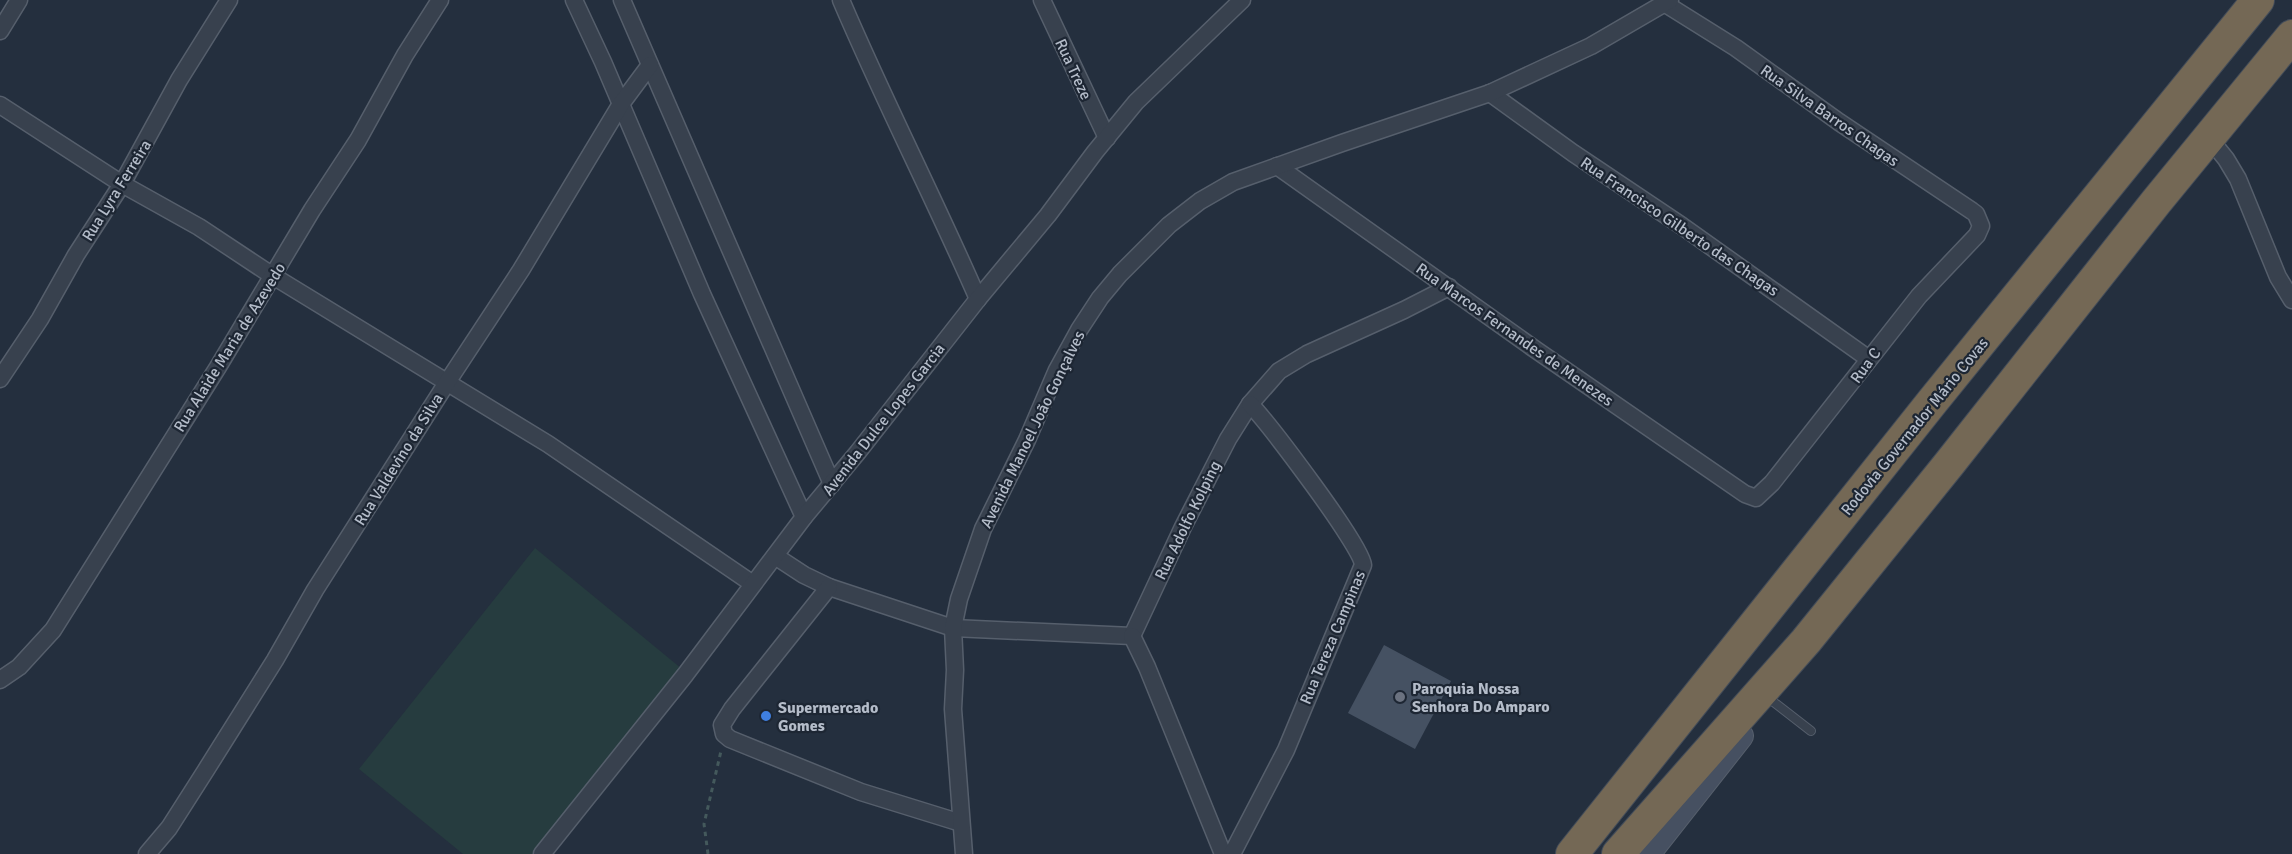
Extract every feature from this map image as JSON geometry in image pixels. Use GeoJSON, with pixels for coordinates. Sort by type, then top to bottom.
{"type":"FeatureCollection","features":[{"type":"Feature","properties":{"kind":"highway","name":"Rodovia Governador Mário Covas"},"geometry":{"type":"LineString","coordinates":[[1572,854],[1925,410],[2258,0]]}},
{"type":"Feature","properties":{"kind":"highway"},"geometry":{"type":"LineString","coordinates":[[1618,854],[1806,641],[2292,36]]}},
{"type":"Feature","properties":{"kind":"highway"},"geometry":{"type":"LineString","coordinates":[[1554,854],[1612,803]]}},
{"type":"Feature","properties":{"kind":"street"},"geometry":{"type":"LineString","coordinates":[[0,31],[19,0]]}},
{"type":"Feature","properties":{"kind":"street","name":"Rua Lyra Ferreira"},"geometry":{"type":"LineString","coordinates":[[0,379],[40,319],[76,255],[122,184],[179,80],[229,0]]}},
{"type":"Feature","properties":{"kind":"street","name":"Rua Alaide Maria de Azevedo"},"geometry":{"type":"LineString","coordinates":[[0,680],[19,667],[53,630],[312,210],[358,140],[405,55],[440,0]]}},
{"type":"Feature","properties":{"kind":"street"},"geometry":{"type":"LineString","coordinates":[[573,0],[621,104],[698,285],[804,517]]}},
{"type":"Feature","properties":{"kind":"street"},"geometry":{"type":"LineString","coordinates":[[622,0],[832,484]]}},
{"type":"Feature","properties":{"kind":"street"},"geometry":{"type":"LineString","coordinates":[[841,0],[978,298]]}},
{"type":"Feature","properties":{"kind":"street","name":"Rua Treze"},"geometry":{"type":"LineString","coordinates":[[1042,0],[1107,138]]}},
{"type":"Feature","properties":{"kind":"street","name":"Avenida Dulce Lopes Garcia"},"geometry":{"type":"LineString","coordinates":[[542,854],[685,675],[804,517],[978,298],[1048,215],[1136,102],[1242,0]]}},
{"type":"Feature","properties":{"kind":"street","name":"Avenida Manoel João Gonçalves"},"geometry":{"type":"LineString","coordinates":[[964,854],[954,709],[953,628],[959,599],[983,529],[1027,440],[1057,370],[1100,298],[1143,249],[1169,225],[1200,201],[1233,182],[1490,93],[1591,46],[1667,2]]}},
{"type":"Feature","properties":{"kind":"street","name":"Rua Silva Barros Chagas"},"geometry":{"type":"LineString","coordinates":[[1667,2],[1976,214],[1981,226],[1977,235]]}},
{"type":"Feature","properties":{"kind":"street","name":"Rua Valdevino da Silva"},"geometry":{"type":"LineString","coordinates":[[147,854],[170,828],[275,660],[315,590],[515,280],[621,104],[650,65]]}},
{"type":"Feature","properties":{"kind":"street","name":"Rua Francisco Gilberto das Chagas"},"geometry":{"type":"LineString","coordinates":[[1490,93],[1573,153],[1692,232],[1869,359]]}},
{"type":"Feature","properties":{"kind":"street"},"geometry":{"type":"LineString","coordinates":[[0,105],[122,184],[199,228],[273,276],[448,381],[602,480],[753,584]]}},
{"type":"Feature","properties":{"kind":"street"},"geometry":{"type":"LineString","coordinates":[[2209,138],[2238,179],[2278,277],[2291,297]]}},
{"type":"Feature","properties":{"kind":"street","name":"Rua Marcos Fernandes de Menezes"},"geometry":{"type":"LineString","coordinates":[[1277,166],[1744,494],[1756,498]]}},
{"type":"Feature","properties":{"kind":"street","name":"Rua C"},"geometry":{"type":"LineString","coordinates":[[1756,498],[1772,483],[1919,296],[1977,235]]}},
{"type":"Feature","properties":{"kind":"street","name":"Rua Adolfo Kolping"},"geometry":{"type":"LineString","coordinates":[[1132,636],[1183,527],[1228,439],[1250,404],[1279,371],[1291,363],[1449,287]]}},
{"type":"Feature","properties":{"kind":"street","name":"Rua Tereza Campinas"},"geometry":{"type":"LineString","coordinates":[[1232,854],[1286,750],[1363,565],[1360,554],[1333,513],[1250,404]]}},
{"type":"Feature","properties":{"kind":"street"},"geometry":{"type":"LineString","coordinates":[[775,556],[804,575],[829,587],[953,628],[1132,636],[1147,667],[1223,854]]}},
{"type":"Feature","properties":{"kind":"street"},"geometry":{"type":"LineString","coordinates":[[829,587],[732,709],[722,725],[724,734],[730,739],[861,792],[961,823]]}},
{"type":"Feature","properties":{"kind":"street"},"geometry":{"type":"LineString","coordinates":[[1647,854],[1771,700],[1806,641]]}},
{"type":"Feature","properties":{"kind":"lane"},"geometry":{"type":"LineString","coordinates":[[1771,700],[1811,731]]}},
{"type":"Feature","properties":{"kind":"path"},"geometry":{"type":"LineString","coordinates":[[708,854],[704,824],[724,734]]}},
{"type":"Feature","properties":{"kind":"green space"},"geometry":{"type":"Polygon","coordinates":[[[535,548],[682,669],[534,854],[463,854],[359,769],[535,548]]]}},
{"type":"Feature","properties":{"kind":"building","name":"Paroquia Nossa Senhora Do Amparo"},"geometry":{"type":"Polygon","coordinates":[[[1384,645],[1451,681],[1415,749],[1348,713],[1384,645]]]}},
{"type":"Feature","properties":{"kind":"place","name":"Paroquia Nossa Senhora Do Amparo"},"geometry":{"type":"Point","coordinates":[1400,697]}},
{"type":"Feature","properties":{"kind":"place","name":"Supermercado Gomes"},"geometry":{"type":"Point","coordinates":[766,716]}}]}
